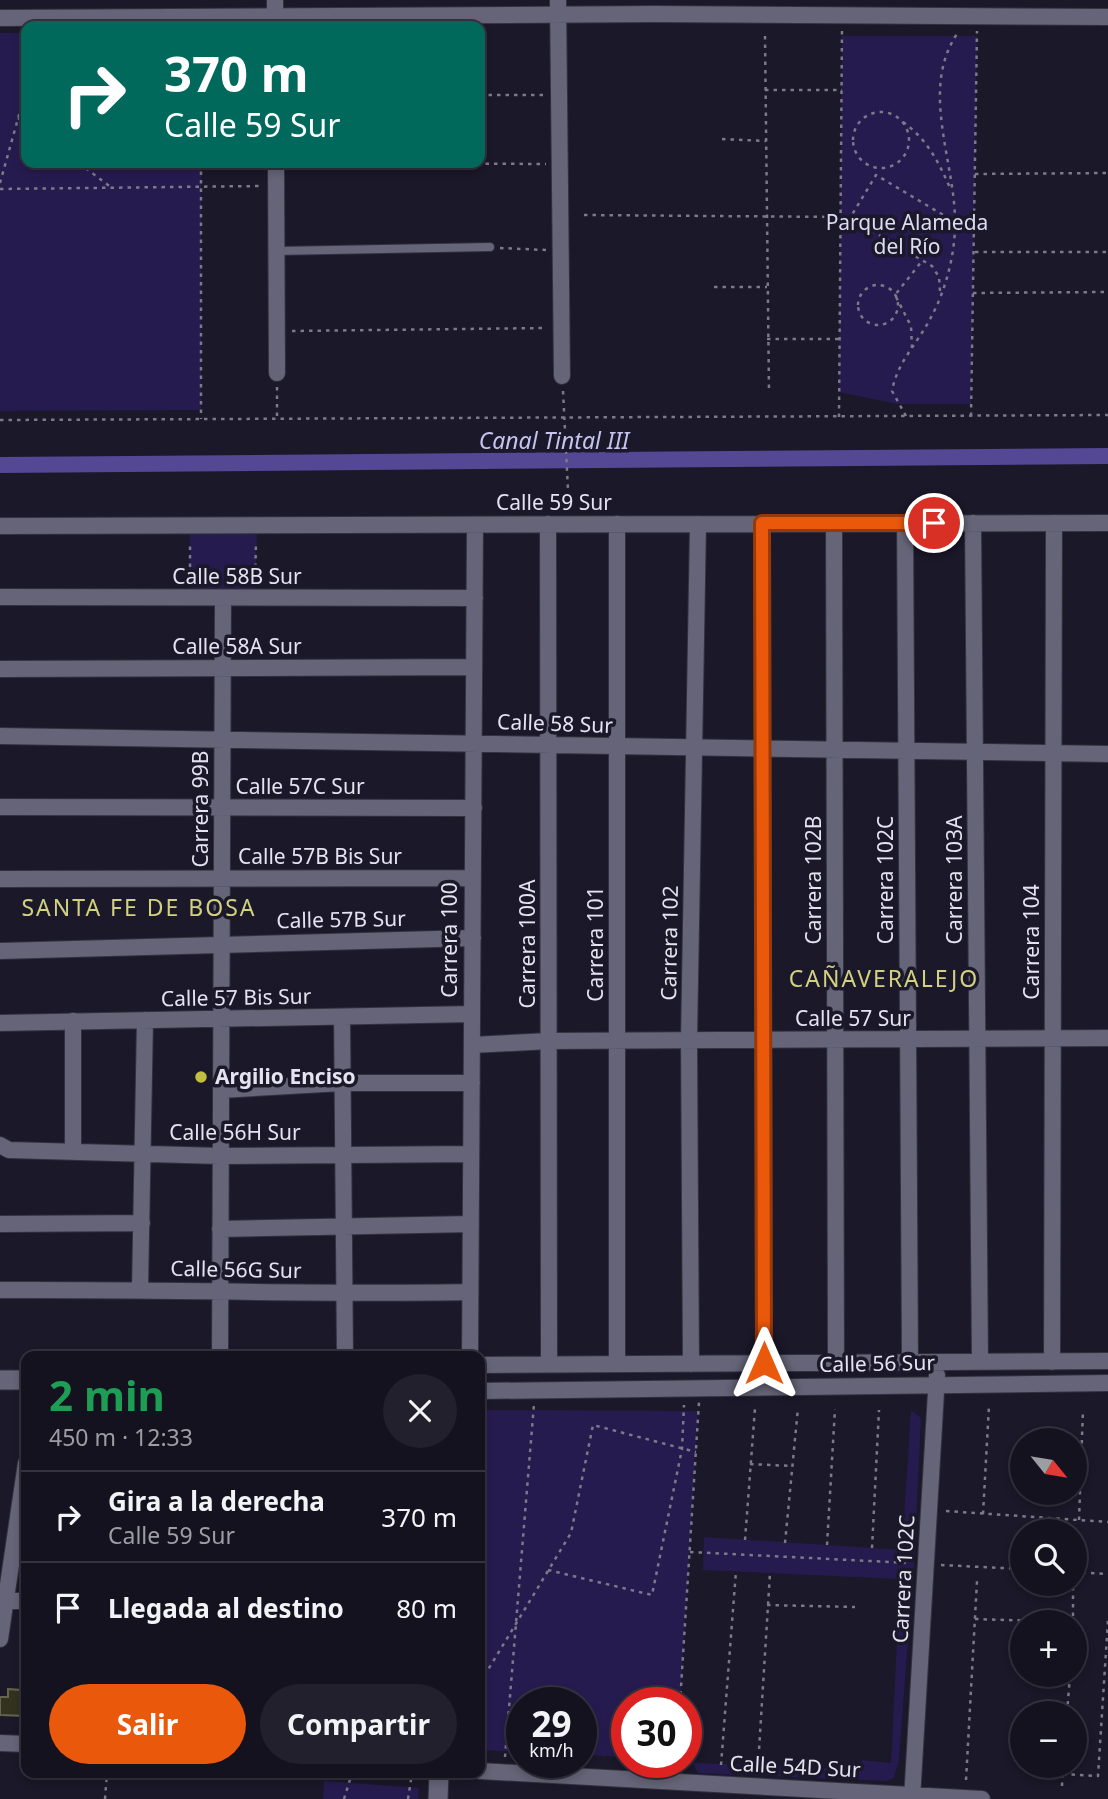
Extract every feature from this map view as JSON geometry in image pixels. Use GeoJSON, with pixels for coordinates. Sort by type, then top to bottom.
{"type":"FeatureCollection","features":[{"type":"Feature","properties":{"kind":"street"},"geometry":{"type":"LineString","coordinates":[[558,7],[562,376]]}},
{"type":"Feature","properties":{"kind":"street"},"geometry":{"type":"LineString","coordinates":[[0,18],[558,7],[843,16],[1108,17]]}},
{"type":"Feature","properties":{"kind":"street"},"geometry":{"type":"LineString","coordinates":[[275,168],[277,373]]}},
{"type":"Feature","properties":{"kind":"street"},"geometry":{"type":"LineString","coordinates":[[762,523],[764,1363]]}},
{"type":"Feature","properties":{"kind":"street","name":"Carrera 102B"},"geometry":{"type":"LineString","coordinates":[[834,523],[836,1363]]}},
{"type":"Feature","properties":{"kind":"street","name":"Carrera 102C"},"geometry":{"type":"LineString","coordinates":[[905,523],[910,1362]]}},
{"type":"Feature","properties":{"kind":"street","name":"Carrera 103A"},"geometry":{"type":"LineString","coordinates":[[973,523],[980,1362]]}},
{"type":"Feature","properties":{"kind":"street","name":"Carrera 104"},"geometry":{"type":"LineString","coordinates":[[1052,1362],[1054,523]]}},
{"type":"Feature","properties":{"kind":"street","name":"Calle 59 Sur"},"geometry":{"type":"LineString","coordinates":[[0,526],[1108,523]]}},
{"type":"Feature","properties":{"kind":"street","name":"Carrera 100A"},"geometry":{"type":"LineString","coordinates":[[548,524],[549,1364]]}},
{"type":"Feature","properties":{"kind":"street","name":"Carrera 101"},"geometry":{"type":"LineString","coordinates":[[617,524],[617,1364]]}},
{"type":"Feature","properties":{"kind":"street","name":"Carrera 102"},"geometry":{"type":"LineString","coordinates":[[691,1364],[689,1040],[698,524]]}},
{"type":"Feature","properties":{"kind":"street","name":"Carrera 100"},"geometry":{"type":"LineString","coordinates":[[470,1351],[475,525]]}},
{"type":"Feature","properties":{"kind":"street","name":"Calle 58B Sur"},"geometry":{"type":"LineString","coordinates":[[0,597],[475,598]]}},
{"type":"Feature","properties":{"kind":"street","name":"Carrera 99B"},"geometry":{"type":"LineString","coordinates":[[220,1351],[223,598]]}},
{"type":"Feature","properties":{"kind":"street","name":"Calle 58A Sur"},"geometry":{"type":"LineString","coordinates":[[0,669],[474,667]]}},
{"type":"Feature","properties":{"kind":"street","name":"Calle 58 Sur"},"geometry":{"type":"LineString","coordinates":[[0,736],[222,737],[548,747],[1108,754]]}},
{"type":"Feature","properties":{"kind":"street","name":"Calle 57C Sur"},"geometry":{"type":"LineString","coordinates":[[0,807],[474,808]]}},
{"type":"Feature","properties":{"kind":"street","name":"Calle 57B Bis Sur"},"geometry":{"type":"LineString","coordinates":[[0,879],[473,878]]}},
{"type":"Feature","properties":{"kind":"street","name":"Calle 57B Sur"},"geometry":{"type":"LineString","coordinates":[[0,951],[473,938]]}},
{"type":"Feature","properties":{"kind":"street","name":"Calle 57 Bis Sur"},"geometry":{"type":"LineString","coordinates":[[0,1023],[472,1014]]}},
{"type":"Feature","properties":{"kind":"street"},"geometry":{"type":"LineString","coordinates":[[342,1017],[345,1351]]}},
{"type":"Feature","properties":{"kind":"street"},"geometry":{"type":"LineString","coordinates":[[140,1289],[145,1020]]}},
{"type":"Feature","properties":{"kind":"street"},"geometry":{"type":"LineString","coordinates":[[72,1152],[73,1021]]}},
{"type":"Feature","properties":{"kind":"street","name":"Calle 57 Sur"},"geometry":{"type":"LineString","coordinates":[[472,1045],[549,1041],[1108,1038]]}},
{"type":"Feature","properties":{"kind":"street"},"geometry":{"type":"LineString","coordinates":[[221,1090],[342,1083],[472,1083]]}},
{"type":"Feature","properties":{"kind":"street","name":"Calle 56H Sur"},"geometry":{"type":"LineString","coordinates":[[0,1145],[9,1150],[220,1156],[471,1154]]}},
{"type":"Feature","properties":{"kind":"street"},"geometry":{"type":"LineString","coordinates":[[0,1224],[142,1223]]}},
{"type":"Feature","properties":{"kind":"street"},"geometry":{"type":"LineString","coordinates":[[220,1229],[471,1224]]}},
{"type":"Feature","properties":{"kind":"street","name":"Calle 56G Sur"},"geometry":{"type":"LineString","coordinates":[[0,1290],[140,1289],[344,1294],[470,1292]]}},
{"type":"Feature","properties":{"kind":"street","name":"Calle 56 Sur"},"geometry":{"type":"LineString","coordinates":[[485,1365],[1108,1361]]}},
{"type":"Feature","properties":{"kind":"street","name":"Carrera 102C"},"geometry":{"type":"LineString","coordinates":[[912,1797],[938,1362]]}},
{"type":"Feature","properties":{"kind":"street"},"geometry":{"type":"LineString","coordinates":[[0,1380],[21,1380]]}},
{"type":"Feature","properties":{"kind":"street","name":"Calle 56 Sur"},"geometry":{"type":"LineString","coordinates":[[485,1391],[1108,1383]]}},
{"type":"Feature","properties":{"kind":"street"},"geometry":{"type":"LineString","coordinates":[[0,1639],[3,1601],[21,1493]]}},
{"type":"Feature","properties":{"kind":"street"},"geometry":{"type":"LineString","coordinates":[[3,1601],[21,1601]]}},
{"type":"Feature","properties":{"kind":"street"},"geometry":{"type":"LineString","coordinates":[[0,1743],[21,1744]]}},
{"type":"Feature","properties":{"kind":"street","name":"Calle 54D Sur"},"geometry":{"type":"LineString","coordinates":[[485,1771],[982,1799]]}},
{"type":"Feature","properties":{"kind":"street"},"geometry":{"type":"LineString","coordinates":[[438,1799],[439,1778]]}},
{"type":"Feature","properties":{"kind":"lane"},"geometry":{"type":"LineString","coordinates":[[276,251],[489,247]]}},
{"type":"Feature","properties":{"kind":"path"},"geometry":{"type":"LineString","coordinates":[[839,417],[843,16]]}},
{"type":"Feature","properties":{"kind":"path"},"geometry":{"type":"LineString","coordinates":[[906,416],[892,391],[898,367],[930,320],[940,295],[949,269],[956,222],[940,117],[942,70],[955,36],[964,24],[977,17],[971,416]]}},
{"type":"Feature","properties":{"kind":"path"},"geometry":{"type":"LineString","coordinates":[[765,36],[769,392]]}},
{"type":"Feature","properties":{"kind":"path"},"geometry":{"type":"LineString","coordinates":[[765,90],[842,90]]}},
{"type":"Feature","properties":{"kind":"path"},"geometry":{"type":"LineString","coordinates":[[485,95],[559,96]]}},
{"type":"Feature","properties":{"kind":"path"},"geometry":{"type":"LineString","coordinates":[[0,183],[21,108]]}},
{"type":"Feature","properties":{"kind":"path"},"geometry":{"type":"LineString","coordinates":[[896,116],[902,122],[909,138],[905,155],[890,167],[871,166],[863,161],[854,145],[858,127],[863,120],[879,113],[896,116],[918,133],[933,152],[952,193]]}},
{"type":"Feature","properties":{"kind":"path"},"geometry":{"type":"LineString","coordinates":[[722,139],[766,141]]}},
{"type":"Feature","properties":{"kind":"path"},"geometry":{"type":"LineString","coordinates":[[485,164],[559,164]]}},
{"type":"Feature","properties":{"kind":"path"},"geometry":{"type":"LineString","coordinates":[[86,168],[113,188]]}},
{"type":"Feature","properties":{"kind":"path"},"geometry":{"type":"LineString","coordinates":[[201,168],[201,419]]}},
{"type":"Feature","properties":{"kind":"path"},"geometry":{"type":"LineString","coordinates":[[975,174],[1108,173]]}},
{"type":"Feature","properties":{"kind":"path"},"geometry":{"type":"LineString","coordinates":[[940,295],[939,277],[932,266],[850,218],[876,175],[956,222]]}},
{"type":"Feature","properties":{"kind":"path"},"geometry":{"type":"LineString","coordinates":[[0,189],[276,186]]}},
{"type":"Feature","properties":{"kind":"path"},"geometry":{"type":"LineString","coordinates":[[584,215],[840,217]]}},
{"type":"Feature","properties":{"kind":"path"},"geometry":{"type":"LineString","coordinates":[[489,247],[560,250]]}},
{"type":"Feature","properties":{"kind":"path"},"geometry":{"type":"LineString","coordinates":[[974,252],[1108,252]]}},
{"type":"Feature","properties":{"kind":"path"},"geometry":{"type":"LineString","coordinates":[[912,348],[911,326],[895,295],[881,285],[869,288],[858,303],[861,316],[878,326],[891,320],[897,309],[895,295],[922,261]]}},
{"type":"Feature","properties":{"kind":"path"},"geometry":{"type":"LineString","coordinates":[[714,287],[767,288]]}},
{"type":"Feature","properties":{"kind":"path"},"geometry":{"type":"LineString","coordinates":[[973,293],[1108,292]]}},
{"type":"Feature","properties":{"kind":"path"},"geometry":{"type":"LineString","coordinates":[[276,331],[561,328]]}},
{"type":"Feature","properties":{"kind":"path"},"geometry":{"type":"LineString","coordinates":[[767,339],[839,339]]}},
{"type":"Feature","properties":{"kind":"path"},"geometry":{"type":"LineString","coordinates":[[277,373],[277,419]]}},
{"type":"Feature","properties":{"kind":"path"},"geometry":{"type":"LineString","coordinates":[[562,376],[567,494]]}},
{"type":"Feature","properties":{"kind":"path"},"geometry":{"type":"LineString","coordinates":[[0,420],[1108,415]]}},
{"type":"Feature","properties":{"kind":"path"},"geometry":{"type":"LineString","coordinates":[[190,525],[190,598]]}},
{"type":"Feature","properties":{"kind":"path"},"geometry":{"type":"LineString","coordinates":[[255,598],[257,525]]}},
{"type":"Feature","properties":{"kind":"path"},"geometry":{"type":"LineString","coordinates":[[548,1570],[652,1595],[692,1388]]}},
{"type":"Feature","properties":{"kind":"path"},"geometry":{"type":"LineString","coordinates":[[681,1687],[696,1452],[692,1388]]}},
{"type":"Feature","properties":{"kind":"path"},"geometry":{"type":"LineString","coordinates":[[504,1772],[535,1390]]}},
{"type":"Feature","properties":{"kind":"path"},"geometry":{"type":"LineString","coordinates":[[983,1514],[989,1406]]}},
{"type":"Feature","properties":{"kind":"path"},"geometry":{"type":"LineString","coordinates":[[745,1541],[755,1408]]}},
{"type":"Feature","properties":{"kind":"path"},"geometry":{"type":"LineString","coordinates":[[785,1543],[798,1408]]}},
{"type":"Feature","properties":{"kind":"path"},"geometry":{"type":"LineString","coordinates":[[827,1545],[835,1409]]}},
{"type":"Feature","properties":{"kind":"path"},"geometry":{"type":"LineString","coordinates":[[872,1548],[879,1410]]}},
{"type":"Feature","properties":{"kind":"path"},"geometry":{"type":"LineString","coordinates":[[1079,1519],[1083,1410]]}},
{"type":"Feature","properties":{"kind":"path"},"geometry":{"type":"LineString","coordinates":[[485,1674],[571,1533],[593,1425],[696,1452]]}},
{"type":"Feature","properties":{"kind":"path"},"geometry":{"type":"LineString","coordinates":[[750,1464],[792,1466]]}},
{"type":"Feature","properties":{"kind":"path"},"geometry":{"type":"LineString","coordinates":[[946,1511],[1063,1519]]}},
{"type":"Feature","properties":{"kind":"path"},"geometry":{"type":"LineString","coordinates":[[1087,1521],[1108,1522]]}},
{"type":"Feature","properties":{"kind":"path"},"geometry":{"type":"LineString","coordinates":[[690,1552],[1010,1568]]}},
{"type":"Feature","properties":{"kind":"path"},"geometry":{"type":"LineString","coordinates":[[721,1765],[736,1571]]}},
{"type":"Feature","properties":{"kind":"path"},"geometry":{"type":"LineString","coordinates":[[758,1766],[770,1573]]}},
{"type":"Feature","properties":{"kind":"path"},"geometry":{"type":"LineString","coordinates":[[1087,1573],[1108,1574]]}},
{"type":"Feature","properties":{"kind":"path"},"geometry":{"type":"LineString","coordinates":[[966,1780],[976,1581]]}},
{"type":"Feature","properties":{"kind":"path"},"geometry":{"type":"LineString","coordinates":[[767,1605],[855,1607]]}},
{"type":"Feature","properties":{"kind":"path"},"geometry":{"type":"LineString","coordinates":[[975,1619],[1010,1620]]}},
{"type":"Feature","properties":{"kind":"path"},"geometry":{"type":"LineString","coordinates":[[1087,1775],[1098,1776],[1108,1620]]}},
{"type":"Feature","properties":{"kind":"path"},"geometry":{"type":"LineString","coordinates":[[105,1799],[107,1778]]}},
{"type":"Feature","properties":{"kind":"path"},"geometry":{"type":"LineString","coordinates":[[344,1799],[350,1778]]}},
{"type":"Feature","properties":{"kind":"path"},"geometry":{"type":"LineString","coordinates":[[408,1799],[411,1778]]}},
{"type":"Feature","properties":{"kind":"path"},"geometry":{"type":"LineString","coordinates":[[1062,1786],[1063,1778]]}},
{"type":"Feature","properties":{"kind":"green space"},"geometry":{"type":"Polygon","coordinates":[[[0,33],[21,33],[21,168],[201,168],[201,410],[0,411],[0,33]]]}},
{"type":"Feature","properties":{"kind":"green space","name":"Parque Alameda del Río"},"geometry":{"type":"Polygon","coordinates":[[[842,36],[977,36],[971,404],[897,404],[839,392],[842,36]]]}},
{"type":"Feature","properties":{"kind":"green space"},"geometry":{"type":"Polygon","coordinates":[[[190,532],[257,532],[255,589],[190,588],[190,532]]]}},
{"type":"Feature","properties":{"kind":"green space"},"geometry":{"type":"Polygon","coordinates":[[[485,1410],[698,1411],[681,1687],[611,1687],[611,1756],[597,1756],[597,1687],[506,1687],[506,1751],[485,1750],[485,1410]]]}},
{"type":"Feature","properties":{"kind":"green space"},"geometry":{"type":"Polygon","coordinates":[[[911,1410],[921,1418],[914,1563],[899,1759],[894,1778],[886,1781],[702,1773],[702,1763],[860,1769],[862,1760],[891,1763],[900,1579],[703,1570],[704,1537],[902,1550],[911,1410]]]}},
{"type":"Feature","properties":{"kind":"green space"},"geometry":{"type":"Polygon","coordinates":[[[324,1781],[419,1788],[418,1799],[323,1799],[324,1781]]]}},
{"type":"Feature","properties":{"kind":"shaded area"},"geometry":{"type":"Polygon","coordinates":[[[1108,448],[1108,464],[0,473],[0,457],[1108,448]]]}},
{"type":"Feature","properties":{"kind":"building"},"geometry":{"type":"Polygon","coordinates":[[[8,1689],[21,1690],[21,1716],[0,1715],[0,1697],[8,1697],[8,1689]]]}},
{"type":"Feature","properties":{"kind":"place","name":"Argilio Enciso"},"geometry":{"type":"Point","coordinates":[201,1077]}},
{"type":"Feature","properties":{"kind":"district","name":"SANTA FE DE BOSA"},"geometry":{"type":"Point","coordinates":[139,908]}},
{"type":"Feature","properties":{"kind":"district","name":"CAÑAVERALEJO"},"geometry":{"type":"Point","coordinates":[884,979]}},
{"type":"Feature","properties":{"kind":"route"},"geometry":{"type":"LineString","coordinates":[[764,1363],[762,523],[934,523]]}},
{"type":"Feature","properties":{"kind":"water label","name":"Canal Tintal III"},"geometry":{"type":"Point","coordinates":[554,441]}}]}
